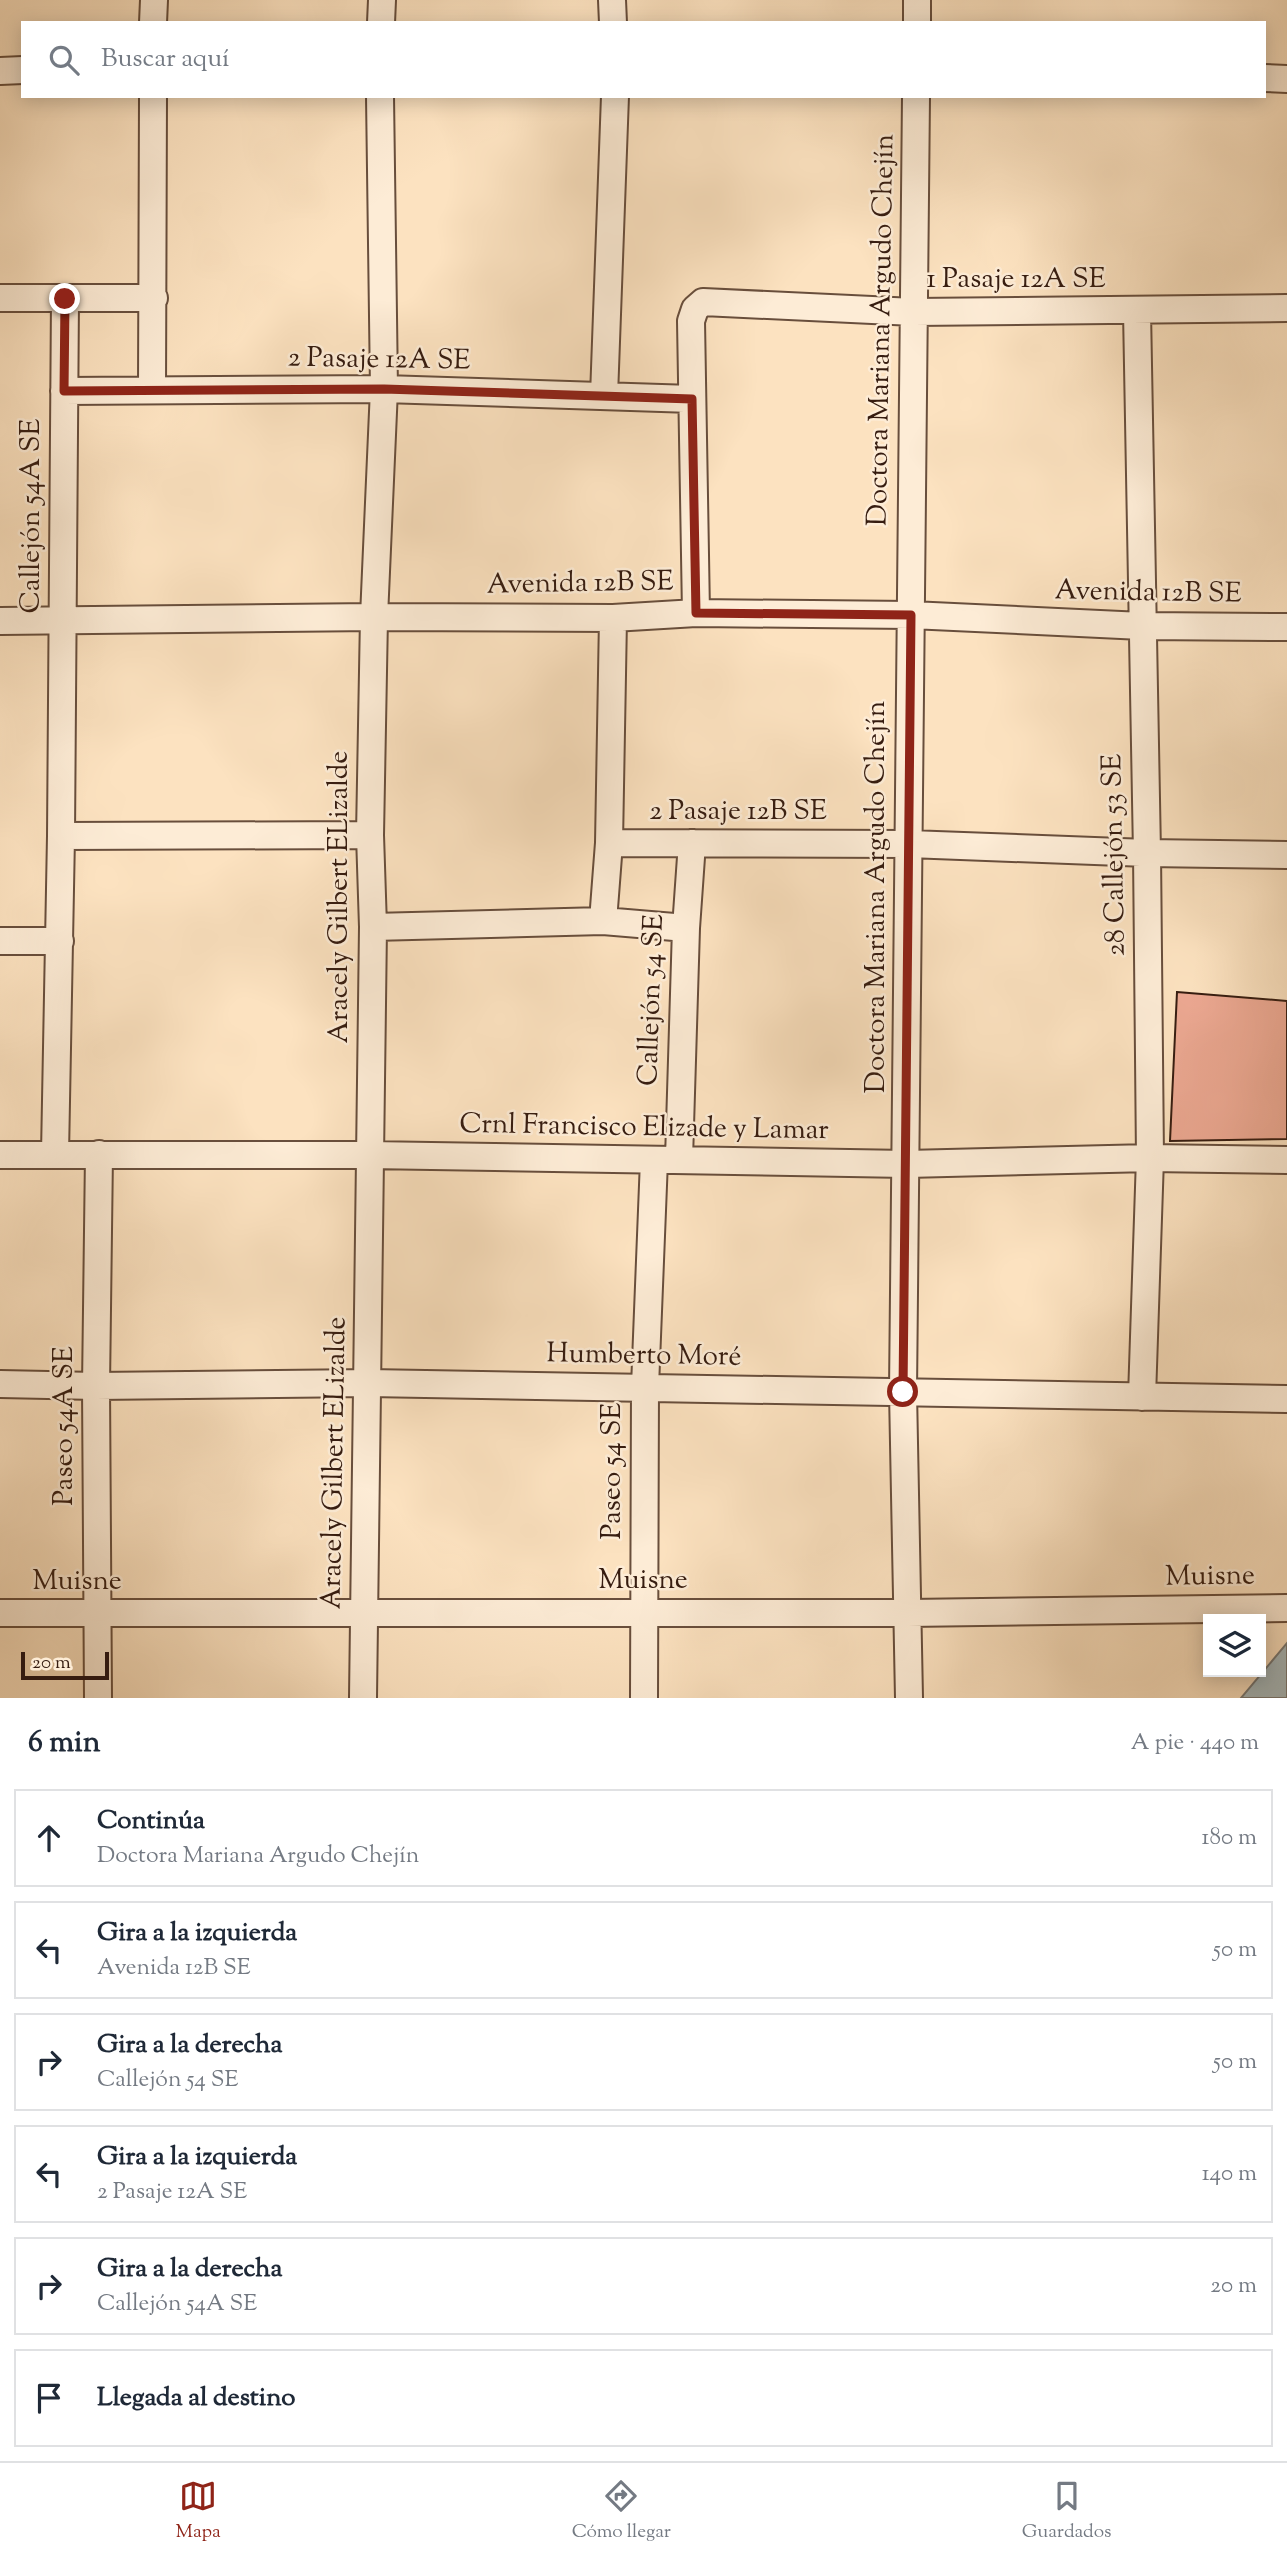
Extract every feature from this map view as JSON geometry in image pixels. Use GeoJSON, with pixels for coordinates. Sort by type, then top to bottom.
{"type":"FeatureCollection","features":[{"type":"Feature","properties":{"kind":"street"},"geometry":{"type":"LineString","coordinates":[[153,21],[154,0]]}},
{"type":"Feature","properties":{"kind":"street"},"geometry":{"type":"LineString","coordinates":[[381,21],[382,0]]}},
{"type":"Feature","properties":{"kind":"street"},"geometry":{"type":"LineString","coordinates":[[612,0],[613,21]]}},
{"type":"Feature","properties":{"kind":"street"},"geometry":{"type":"LineString","coordinates":[[917,0],[917,21]]}},
{"type":"Feature","properties":{"kind":"street"},"geometry":{"type":"LineString","coordinates":[[0,71],[21,70]]}},
{"type":"Feature","properties":{"kind":"street"},"geometry":{"type":"LineString","coordinates":[[152,390],[153,98]]}},
{"type":"Feature","properties":{"kind":"street","name":"Aracely Gilbert ELizalde"},"geometry":{"type":"LineString","coordinates":[[363,1698],[373,927],[370,835],[374,617],[384,389],[380,98]]}},
{"type":"Feature","properties":{"kind":"street"},"geometry":{"type":"LineString","coordinates":[[604,396],[615,98]]}},
{"type":"Feature","properties":{"kind":"street","name":"Doctora Mariana Argudo Chejín"},"geometry":{"type":"LineString","coordinates":[[909,1698],[903,1392],[916,98]]}},
{"type":"Feature","properties":{"kind":"street"},"geometry":{"type":"LineString","coordinates":[[0,298],[154,299]]}},
{"type":"Feature","properties":{"kind":"street","name":"Callejón 54A SE"},"geometry":{"type":"LineString","coordinates":[[55,1154],[60,941],[65,299]]}},
{"type":"Feature","properties":{"kind":"street","name":"1 Pasaje 12A SE"},"geometry":{"type":"LineString","coordinates":[[692,399],[691,321],[695,309],[703,302],[914,312],[1287,308]]}},
{"type":"Feature","properties":{"kind":"street","name":"28 Callejón 53 SE"},"geometry":{"type":"LineString","coordinates":[[1137,311],[1150,1158],[1142,1398]]}},
{"type":"Feature","properties":{"kind":"street","name":"2 Pasaje 12A SE"},"geometry":{"type":"LineString","coordinates":[[64,391],[384,389],[692,399]]}},
{"type":"Feature","properties":{"kind":"street"},"geometry":{"type":"LineString","coordinates":[[692,399],[696,613]]}},
{"type":"Feature","properties":{"kind":"street","name":"Avenida 12B SE"},"geometry":{"type":"LineString","coordinates":[[0,621],[374,617],[613,618],[696,613],[911,615],[1142,626],[1287,627]]}},
{"type":"Feature","properties":{"kind":"street"},"geometry":{"type":"LineString","coordinates":[[604,921],[613,618]]}},
{"type":"Feature","properties":{"kind":"street"},"geometry":{"type":"LineString","coordinates":[[61,836],[370,835]]}},
{"type":"Feature","properties":{"kind":"street","name":"2 Pasaje 12B SE"},"geometry":{"type":"LineString","coordinates":[[608,843],[909,844],[1287,855]]}},
{"type":"Feature","properties":{"kind":"street","name":"Callejón 54 SE"},"geometry":{"type":"LineString","coordinates":[[666,1160],[692,843]]}},
{"type":"Feature","properties":{"kind":"street"},"geometry":{"type":"LineString","coordinates":[[373,927],[604,921],[685,928]]}},
{"type":"Feature","properties":{"kind":"street"},"geometry":{"type":"LineString","coordinates":[[0,941],[60,941]]}},
{"type":"Feature","properties":{"kind":"street","name":"Paseo 54A SE"},"geometry":{"type":"LineString","coordinates":[[98,1698],[96,1386],[99,1154]]}},
{"type":"Feature","properties":{"kind":"street","name":"Crnl Francisco Elizade y Lamar"},"geometry":{"type":"LineString","coordinates":[[0,1155],[369,1155],[907,1164],[1150,1158],[1287,1160]]}},
{"type":"Feature","properties":{"kind":"street","name":"Paseo 54 SE"},"geometry":{"type":"LineString","coordinates":[[645,1698],[645,1387],[666,1160]]}},
{"type":"Feature","properties":{"kind":"street","name":"Humberto Moré"},"geometry":{"type":"LineString","coordinates":[[0,1384],[96,1386],[369,1383],[1287,1399]]}},
{"type":"Feature","properties":{"kind":"street","name":"Muisne"},"geometry":{"type":"LineString","coordinates":[[0,1613],[909,1613],[1287,1608]]}},
{"type":"Feature","properties":{"kind":"shaded area"},"geometry":{"type":"Polygon","coordinates":[[[1287,1643],[1287,1698],[1241,1698],[1259,1677],[1266,1677],[1266,1668],[1287,1643]]]}},
{"type":"Feature","properties":{"kind":"building"},"geometry":{"type":"Polygon","coordinates":[[[1177,992],[1287,1001],[1287,1139],[1170,1141],[1177,992]]]}},
{"type":"Feature","properties":{"kind":"route"},"geometry":{"type":"LineString","coordinates":[[65,299],[64,391],[384,389],[692,399],[696,613],[911,615],[903,1392]]}}]}
